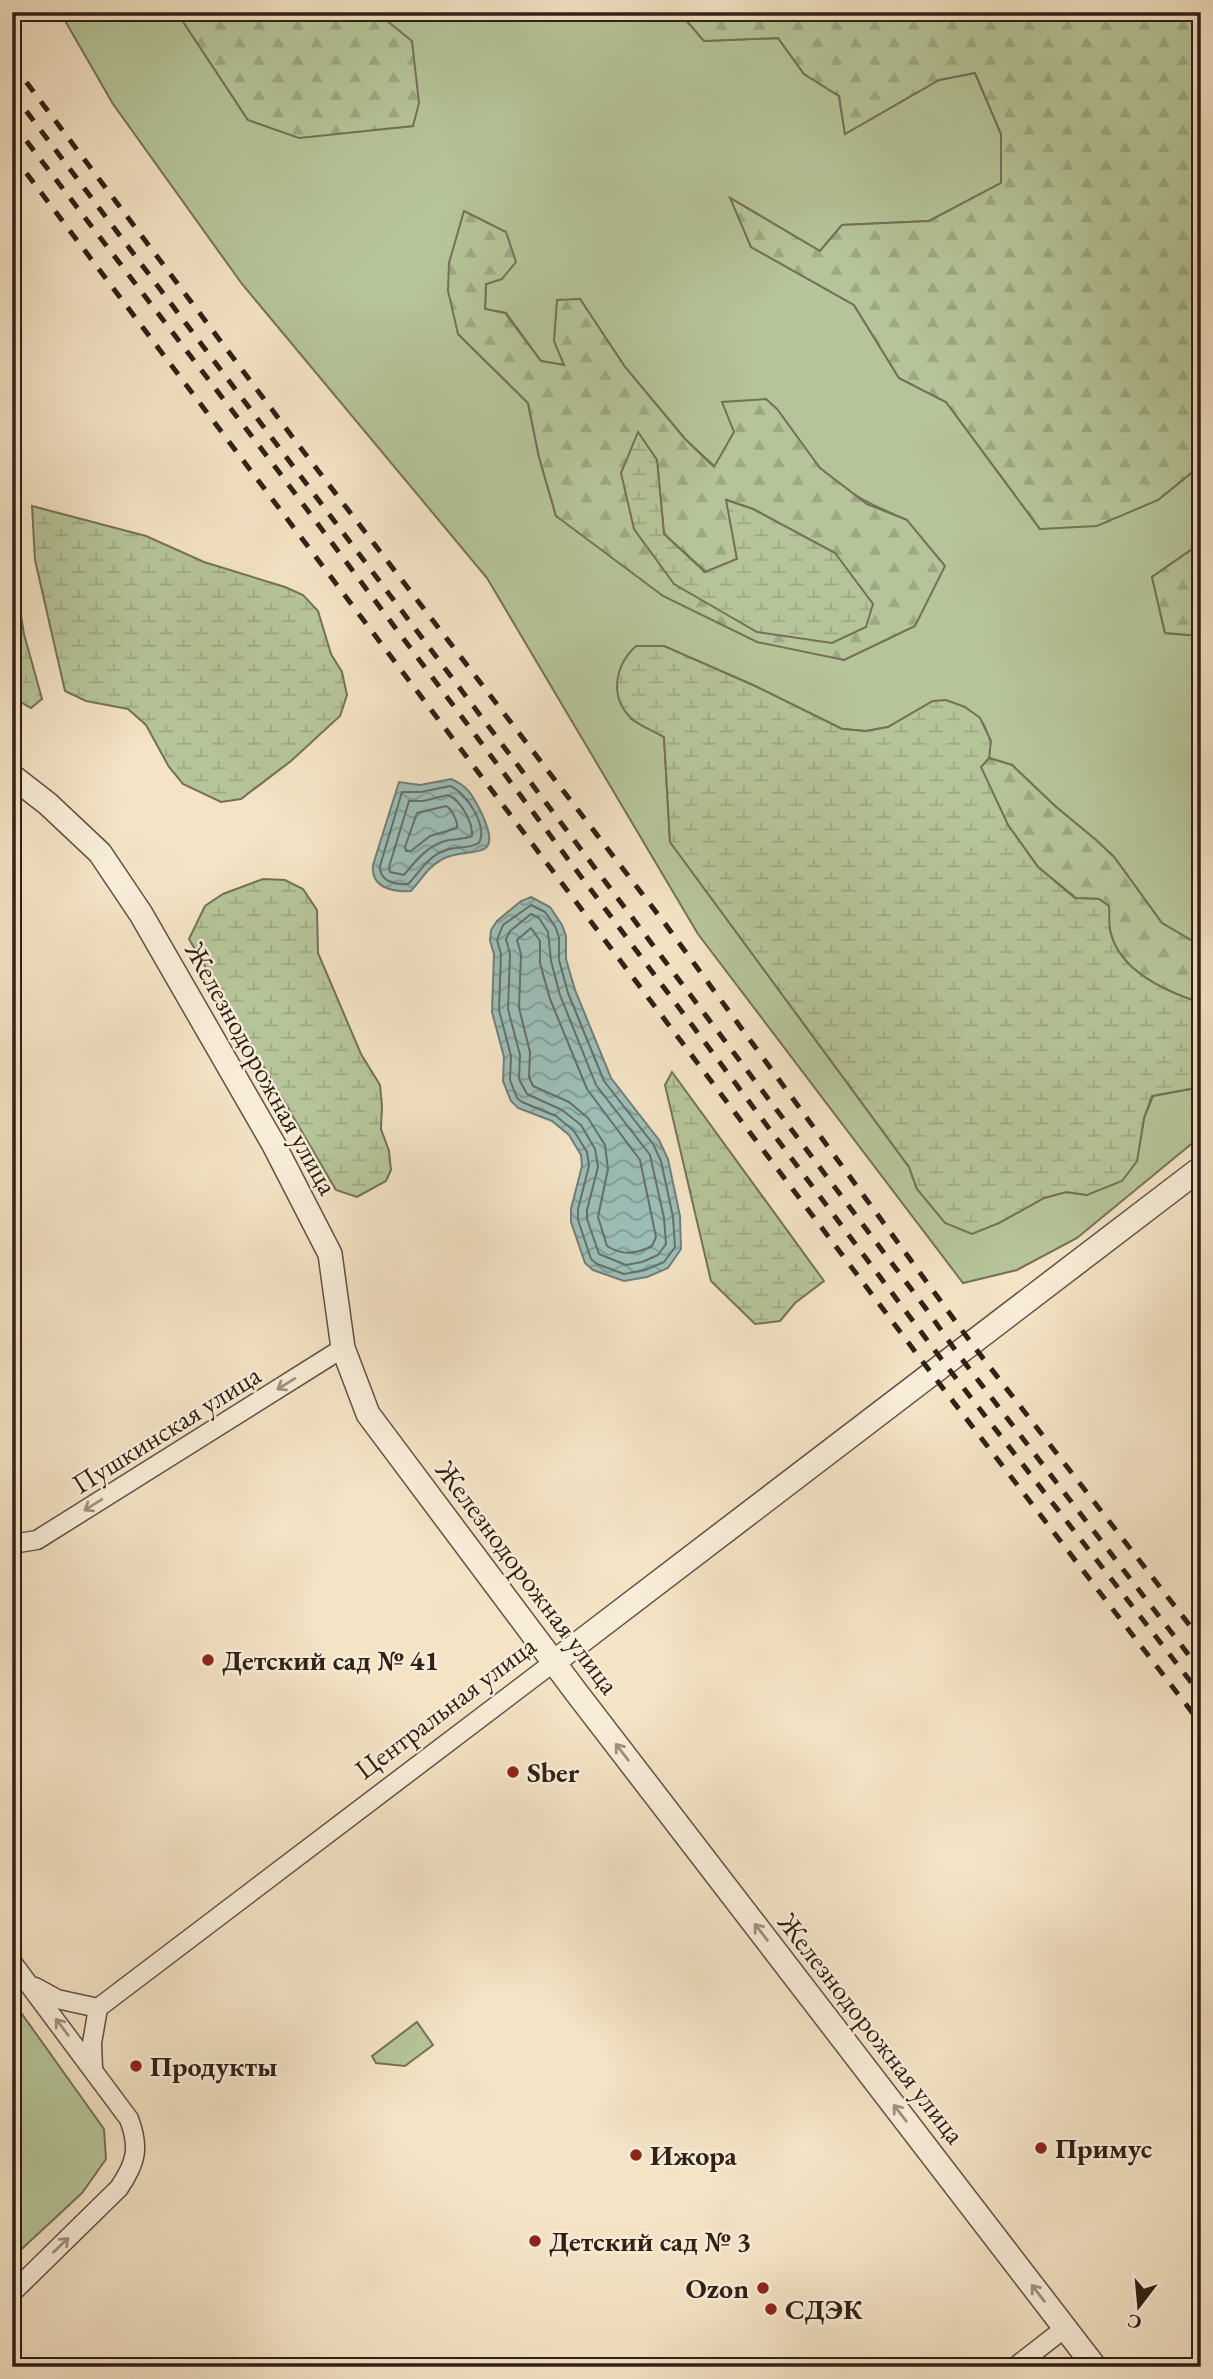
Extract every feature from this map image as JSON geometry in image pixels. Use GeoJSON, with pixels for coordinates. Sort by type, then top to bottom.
{"type":"FeatureCollection","features":[{"type":"Feature","properties":{"kind":"street","name":"Железнодорожная улица"},"geometry":{"type":"LineString","coordinates":[[12,776],[48,804],[100,853],[148,926],[274,1145],[330,1254],[344,1348],[368,1414],[554,1662],[1095,2367]]}},
{"type":"Feature","properties":{"kind":"street","name":"Центральная улица"},"geometry":{"type":"LineString","coordinates":[[98,2008],[1201,1168]]}},
{"type":"Feature","properties":{"kind":"street","name":"Пушкинская улица"},"geometry":{"type":"LineString","coordinates":[[12,1544],[37,1540],[344,1348]]}},
{"type":"Feature","properties":{"kind":"street"},"geometry":{"type":"LineString","coordinates":[[12,1962],[129,2119],[135,2136],[136,2154],[130,2172],[119,2188],[12,2292]]}},
{"type":"Feature","properties":{"kind":"street"},"geometry":{"type":"LineString","coordinates":[[30,1984],[57,1999],[98,2008],[92,2043],[93,2069]]}},
{"type":"Feature","properties":{"kind":"street"},"geometry":{"type":"LineString","coordinates":[[1015,2367],[1065,2328]]}},
{"type":"Feature","properties":{"kind":"green space"},"geometry":{"type":"Polygon","coordinates":[[[60,12],[179,12],[248,120],[355,131],[413,126],[382,15],[376,12],[683,12],[685,19],[704,41],[778,38],[804,74],[839,96],[845,134],[939,80],[975,73],[1001,134],[1001,184],[929,221],[842,225],[820,251],[732,199],[751,247],[854,305],[899,378],[946,402],[1040,529],[1158,500],[1201,465],[1201,543],[1152,577],[1165,633],[1201,636],[1201,946],[1162,923],[1114,857],[1012,765],[989,758],[989,743],[983,723],[976,716],[958,707],[933,701],[888,727],[866,731],[842,729],[755,686],[664,646],[631,719],[664,737],[670,842],[909,1167],[917,1189],[999,1223],[1044,1198],[1066,1192],[1087,1195],[1137,1161],[1144,1118],[1153,1096],[1201,1087],[1201,1136],[1077,1238],[1017,1270],[963,1283],[698,934],[487,578],[242,284],[113,104],[60,12]],[[506,232],[458,334],[528,403],[539,457],[556,516],[844,660],[915,626],[907,520],[860,498],[828,476],[766,399],[734,432],[715,467],[685,439],[625,367],[580,299],[557,301],[564,365],[541,361],[506,313],[485,309],[486,284],[502,279],[506,232]]]}},
{"type":"Feature","properties":{"kind":"green space"},"geometry":{"type":"Polygon","coordinates":[[[179,12],[376,12],[412,41],[419,103],[413,126],[299,138],[248,120],[179,12]]]}},
{"type":"Feature","properties":{"kind":"green space"},"geometry":{"type":"Polygon","coordinates":[[[683,12],[1201,12],[1201,465],[1158,500],[1097,526],[1040,529],[946,402],[899,378],[854,305],[751,247],[730,198],[820,251],[842,225],[929,221],[1001,183],[1001,134],[975,73],[939,80],[845,134],[839,96],[804,74],[778,38],[704,41],[685,19],[683,12]]]}},
{"type":"Feature","properties":{"kind":"green space"},"geometry":{"type":"Polygon","coordinates":[[[464,211],[506,232],[516,262],[502,279],[486,284],[485,309],[505,313],[541,361],[564,365],[554,341],[557,300],[580,299],[625,367],[685,439],[714,467],[734,432],[722,402],[766,399],[777,409],[820,468],[867,504],[907,520],[945,566],[915,626],[844,660],[757,642],[663,596],[556,516],[539,457],[528,403],[458,334],[448,291],[449,263],[464,211]],[[638,433],[674,584],[835,553],[753,509],[727,500],[737,559],[706,572],[664,534],[657,460],[638,433]]]}},
{"type":"Feature","properties":{"kind":"green space"},"geometry":{"type":"Polygon","coordinates":[[[638,432],[657,460],[664,534],[705,572],[737,559],[726,500],[753,509],[835,553],[873,604],[866,627],[832,643],[757,632],[674,584],[634,529],[621,473],[638,432]]]}},
{"type":"Feature","properties":{"kind":"green space"},"geometry":{"type":"Polygon","coordinates":[[[32,506],[146,536],[204,562],[303,595],[318,611],[331,654],[342,672],[347,695],[340,716],[291,761],[241,799],[221,802],[183,784],[169,767],[146,725],[128,709],[86,701],[65,691],[35,560],[32,506]]]}},
{"type":"Feature","properties":{"kind":"green space"},"geometry":{"type":"Polygon","coordinates":[[[1201,543],[1201,636],[1165,633],[1152,577],[1201,543]]]}},
{"type":"Feature","properties":{"kind":"green space"},"geometry":{"type":"Polygon","coordinates":[[[12,561],[24,634],[42,699],[31,708],[12,697],[12,561]]]}},
{"type":"Feature","properties":{"kind":"green space"},"geometry":{"type":"Polygon","coordinates":[[[636,646],[664,646],[755,686],[842,729],[866,731],[888,727],[933,701],[946,700],[965,707],[980,718],[991,741],[989,758],[981,767],[1008,825],[1038,867],[1075,898],[1099,899],[1109,906],[1110,931],[1116,947],[1135,970],[1174,993],[1201,1003],[1201,1087],[1152,1096],[1144,1118],[1137,1161],[1122,1181],[1087,1195],[1066,1192],[1044,1198],[999,1223],[972,1234],[945,1223],[917,1189],[909,1167],[670,842],[664,737],[631,718],[624,710],[617,691],[623,662],[636,646]]]}},
{"type":"Feature","properties":{"kind":"green space"},"geometry":{"type":"Polygon","coordinates":[[[989,758],[1012,765],[1114,857],[1162,923],[1201,946],[1201,1003],[1160,986],[1135,970],[1116,947],[1109,928],[1109,906],[1099,899],[1076,898],[1038,867],[1008,825],[980,767],[989,758]]]}},
{"type":"Feature","properties":{"kind":"green space"},"geometry":{"type":"Polygon","coordinates":[[[263,879],[285,880],[303,889],[317,910],[318,953],[361,1054],[380,1085],[381,1129],[389,1151],[391,1170],[386,1181],[357,1197],[336,1190],[189,939],[205,906],[223,894],[263,879]]]}},
{"type":"Feature","properties":{"kind":"green space"},"geometry":{"type":"Polygon","coordinates":[[[672,1072],[824,1281],[795,1303],[780,1321],[755,1324],[711,1281],[665,1085],[672,1072]]]}},
{"type":"Feature","properties":{"kind":"green space"},"geometry":{"type":"Polygon","coordinates":[[[12,2000],[104,2129],[106,2159],[82,2193],[12,2258],[12,2122],[17,2118],[12,2112],[12,2000]]]}},
{"type":"Feature","properties":{"kind":"green space"},"geometry":{"type":"Polygon","coordinates":[[[417,2022],[433,2045],[405,2066],[376,2063],[372,2056],[417,2022]]]}},
{"type":"Feature","properties":{"kind":"water"},"geometry":{"type":"Polygon","coordinates":[[[451,779],[466,788],[480,810],[487,828],[487,847],[441,860],[428,870],[411,891],[397,891],[379,884],[373,873],[373,865],[399,782],[420,785],[451,779]]]}},
{"type":"Feature","properties":{"kind":"water"},"geometry":{"type":"Polygon","coordinates":[[[531,897],[550,907],[562,925],[566,936],[566,959],[575,990],[611,1078],[659,1140],[668,1159],[680,1216],[681,1249],[668,1268],[647,1277],[624,1281],[593,1270],[585,1263],[571,1222],[571,1209],[582,1166],[581,1155],[569,1135],[552,1121],[518,1108],[511,1101],[503,1081],[504,1057],[492,1012],[494,954],[490,941],[491,930],[497,921],[521,901],[531,897]]]}},
{"type":"Feature","properties":{"kind":"railway"},"geometry":{"type":"LineString","coordinates":[[12,63],[300,447],[666,925],[972,1344],[1201,1640]]}},
{"type":"Feature","properties":{"kind":"railway"},"geometry":{"type":"LineString","coordinates":[[12,92],[958,1354],[1201,1671]]}},
{"type":"Feature","properties":{"kind":"railway"},"geometry":{"type":"LineString","coordinates":[[12,122],[276,468],[945,1364],[1201,1695]]}},
{"type":"Feature","properties":{"kind":"railway"},"geometry":{"type":"LineString","coordinates":[[12,154],[932,1374],[1201,1724]]}},
{"type":"Feature","properties":{"kind":"place","name":"Детский сад № 41"},"geometry":{"type":"Point","coordinates":[208,1660]}},
{"type":"Feature","properties":{"kind":"place","name":"Sber"},"geometry":{"type":"Point","coordinates":[513,1772]}},
{"type":"Feature","properties":{"kind":"place","name":"Продукты"},"geometry":{"type":"Point","coordinates":[136,2066]}},
{"type":"Feature","properties":{"kind":"place","name":"Примус"},"geometry":{"type":"Point","coordinates":[1041,2148]}},
{"type":"Feature","properties":{"kind":"place","name":"Ижора"},"geometry":{"type":"Point","coordinates":[636,2155]}},
{"type":"Feature","properties":{"kind":"place","name":"Детский сад № 3"},"geometry":{"type":"Point","coordinates":[535,2241]}},
{"type":"Feature","properties":{"kind":"place","name":"Ozon"},"geometry":{"type":"Point","coordinates":[763,2288]}},
{"type":"Feature","properties":{"kind":"place","name":"СДЭК"},"geometry":{"type":"Point","coordinates":[771,2309]}}]}
